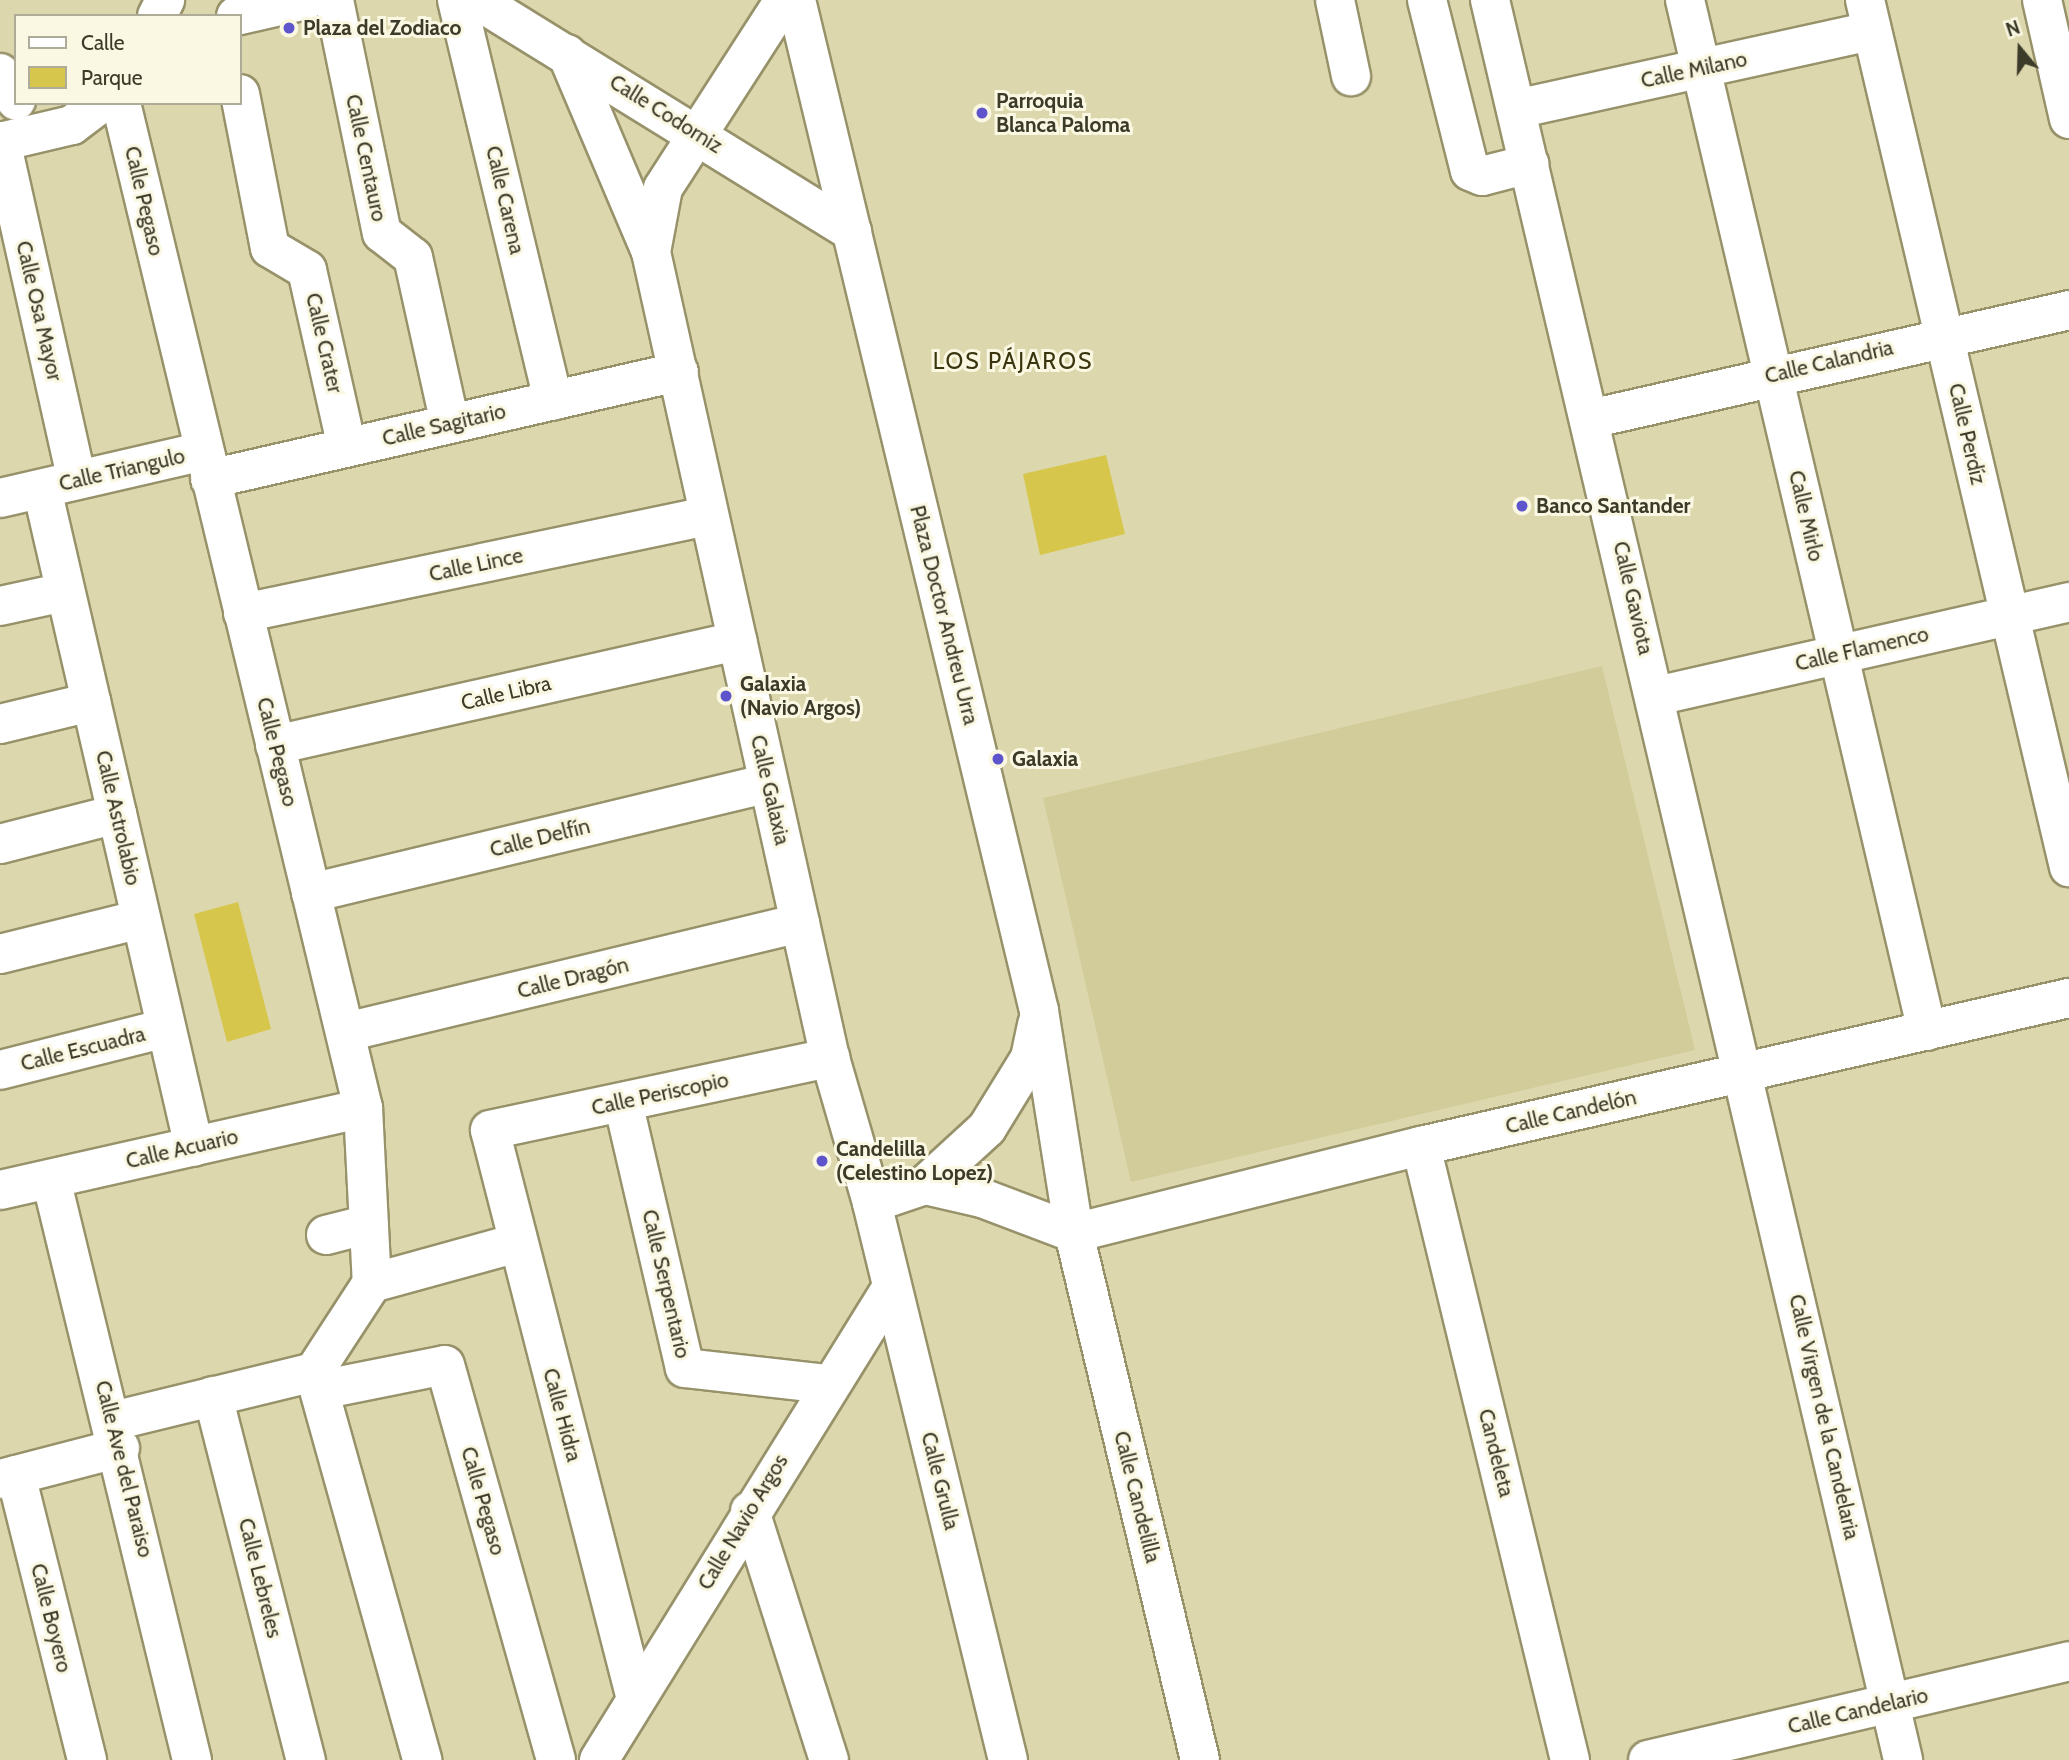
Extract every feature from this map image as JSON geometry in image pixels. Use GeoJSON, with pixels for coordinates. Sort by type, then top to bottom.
{"type":"FeatureCollection","features":[{"type":"Feature","properties":{"kind":"street"},"geometry":{"type":"LineString","coordinates":[[242,15],[306,0]]}},
{"type":"Feature","properties":{"kind":"street","name":"Calle Centauro"},"geometry":{"type":"LineString","coordinates":[[334,0],[382,233],[413,257],[450,424]]}},
{"type":"Feature","properties":{"kind":"street","name":"Calle Carena"},"geometry":{"type":"LineString","coordinates":[[457,0],[553,401]]}},
{"type":"Feature","properties":{"kind":"street","name":"Calle Codorniz"},"geometry":{"type":"LineString","coordinates":[[477,0],[695,131],[852,232]]}},
{"type":"Feature","properties":{"kind":"street"},"geometry":{"type":"LineString","coordinates":[[651,252],[663,188],[695,131],[784,0]]}},
{"type":"Feature","properties":{"kind":"street","name":"Plaza Doctor Andreu Urra"},"geometry":{"type":"LineString","coordinates":[[796,0],[1039,1011],[1074,1233]]}},
{"type":"Feature","properties":{"kind":"street"},"geometry":{"type":"LineString","coordinates":[[1335,0],[1351,76]]}},
{"type":"Feature","properties":{"kind":"street"},"geometry":{"type":"LineString","coordinates":[[1427,0],[1470,171],[1482,176],[1529,164]]}},
{"type":"Feature","properties":{"kind":"street","name":"Calle Gaviota"},"geometry":{"type":"LineString","coordinates":[[1490,0],[1745,1073]]}},
{"type":"Feature","properties":{"kind":"street","name":"Calle Mirlo"},"geometry":{"type":"LineString","coordinates":[[1685,0],[1927,1031]]}},
{"type":"Feature","properties":{"kind":"street"},"geometry":{"type":"LineString","coordinates":[[2051,2],[2069,119]]}},
{"type":"Feature","properties":{"kind":"street","name":"Calle Milano"},"geometry":{"type":"LineString","coordinates":[[1516,109],[1701,69],[1869,16]]}},
{"type":"Feature","properties":{"kind":"street","name":"Calle Perdíz"},"geometry":{"type":"LineString","coordinates":[[1869,16],[2069,867]]}},
{"type":"Feature","properties":{"kind":"street"},"geometry":{"type":"LineString","coordinates":[[567,54],[651,252]]}},
{"type":"Feature","properties":{"kind":"street","name":"Calle Crater"},"geometry":{"type":"LineString","coordinates":[[242,104],[270,248],[307,270],[347,447]]}},
{"type":"Feature","properties":{"kind":"street"},"geometry":{"type":"LineString","coordinates":[[10,112],[72,125],[98,105]]}},
{"type":"Feature","properties":{"kind":"street","name":"Calle Pegaso"},"geometry":{"type":"LineString","coordinates":[[121,105],[363,1108],[372,1283]]}},
{"type":"Feature","properties":{"kind":"street","name":"Calle Osa Mayor"},"geometry":{"type":"LineString","coordinates":[[10,112],[59,484]]}},
{"type":"Feature","properties":{"kind":"street","name":"Calle Galaxia"},"geometry":{"type":"LineString","coordinates":[[651,252],[830,1058],[872,1203]]}},
{"type":"Feature","properties":{"kind":"street","name":"Calle Calandria"},"geometry":{"type":"LineString","coordinates":[[1590,419],[1944,335],[2069,310]]}},
{"type":"Feature","properties":{"kind":"street","name":"Calle Sagitario"},"geometry":{"type":"LineString","coordinates":[[207,465],[347,447],[679,373]]}},
{"type":"Feature","properties":{"kind":"street","name":"Calle Triangulo"},"geometry":{"type":"LineString","coordinates":[[0,498],[59,484],[207,465]]}},
{"type":"Feature","properties":{"kind":"street","name":"Calle Astrolabio"},"geometry":{"type":"LineString","coordinates":[[59,484],[65,592],[194,1146]]}},
{"type":"Feature","properties":{"kind":"street","name":"Calle Lince"},"geometry":{"type":"LineString","coordinates":[[243,613],[709,516]]}},
{"type":"Feature","properties":{"kind":"street"},"geometry":{"type":"LineString","coordinates":[[0,606],[65,592]]}},
{"type":"Feature","properties":{"kind":"street","name":"Calle Flamenco"},"geometry":{"type":"LineString","coordinates":[[1656,696],[2069,602]]}},
{"type":"Feature","properties":{"kind":"street","name":"Calle Libra"},"geometry":{"type":"LineString","coordinates":[[275,745],[737,641]]}},
{"type":"Feature","properties":{"kind":"street"},"geometry":{"type":"LineString","coordinates":[[0,724],[91,702]]}},
{"type":"Feature","properties":{"kind":"street","name":"Calle Delfín"},"geometry":{"type":"LineString","coordinates":[[312,892],[768,783]]}},
{"type":"Feature","properties":{"kind":"street"},"geometry":{"type":"LineString","coordinates":[[0,844],[117,814]]}},
{"type":"Feature","properties":{"kind":"street"},"geometry":{"type":"LineString","coordinates":[[0,954],[141,919]]}},
{"type":"Feature","properties":{"kind":"street","name":"Calle Dragón"},"geometry":{"type":"LineString","coordinates":[[345,1032],[800,923]]}},
{"type":"Feature","properties":{"kind":"street","name":"Calle Candelón"},"geometry":{"type":"LineString","coordinates":[[1074,1233],[1421,1146],[2069,998]]}},
{"type":"Feature","properties":{"kind":"street"},"geometry":{"type":"LineString","coordinates":[[872,1203],[925,1185],[987,1128],[1030,1058],[1039,1011]]}},
{"type":"Feature","properties":{"kind":"street","name":"Calle Escuadra"},"geometry":{"type":"LineString","coordinates":[[0,1070],[166,1028]]}},
{"type":"Feature","properties":{"kind":"street","name":"Calle Periscopio"},"geometry":{"type":"LineString","coordinates":[[490,1130],[830,1058]]}},
{"type":"Feature","properties":{"kind":"street","name":"Calle Virgen de la Candelaria"},"geometry":{"type":"LineString","coordinates":[[1745,1073],[1903,1760]]}},
{"type":"Feature","properties":{"kind":"street","name":"Calle Serpentario"},"geometry":{"type":"LineString","coordinates":[[623,1102],[685,1368],[827,1384]]}},
{"type":"Feature","properties":{"kind":"street","name":"Calle Acuario"},"geometry":{"type":"LineString","coordinates":[[0,1190],[363,1108]]}},
{"type":"Feature","properties":{"kind":"street","name":"Calle Hidra"},"geometry":{"type":"LineString","coordinates":[[490,1130],[636,1699]]}},
{"type":"Feature","properties":{"kind":"street","name":"Candeleta"},"geometry":{"type":"LineString","coordinates":[[1421,1146],[1570,1760]]}},
{"type":"Feature","properties":{"kind":"street","name":"Calle Ave del Paraiso"},"geometry":{"type":"LineString","coordinates":[[51,1179],[90,1295],[117,1435],[192,1760]]}},
{"type":"Feature","properties":{"kind":"street"},"geometry":{"type":"LineString","coordinates":[[925,1185],[982,1198],[1074,1233]]}},
{"type":"Feature","properties":{"kind":"street","name":"Calle Grulla"},"geometry":{"type":"LineString","coordinates":[[872,1203],[1007,1760]]}},
{"type":"Feature","properties":{"kind":"street"},"geometry":{"type":"LineString","coordinates":[[326,1235],[369,1224]]}},
{"type":"Feature","properties":{"kind":"street","name":"Calle Candelilla"},"geometry":{"type":"LineString","coordinates":[[1074,1233],[1200,1760]]}},
{"type":"Feature","properties":{"kind":"street"},"geometry":{"type":"LineString","coordinates":[[422,1760],[317,1381],[372,1283],[517,1243]]}},
{"type":"Feature","properties":{"kind":"street","name":"Calle Navio Argos"},"geometry":{"type":"LineString","coordinates":[[599,1760],[827,1384],[892,1287]]}},
{"type":"Feature","properties":{"kind":"street","name":"Calle Pegaso"},"geometry":{"type":"LineString","coordinates":[[317,1381],[445,1365],[556,1760]]}},
{"type":"Feature","properties":{"kind":"street"},"geometry":{"type":"LineString","coordinates":[[8,1477],[213,1396],[317,1381]]}},
{"type":"Feature","properties":{"kind":"street","name":"Calle Lebreles"},"geometry":{"type":"LineString","coordinates":[[213,1396],[306,1760]]}},
{"type":"Feature","properties":{"kind":"street","name":"Calle Boyero"},"geometry":{"type":"LineString","coordinates":[[8,1477],[87,1760]]}},
{"type":"Feature","properties":{"kind":"street"},"geometry":{"type":"LineString","coordinates":[[750,1511],[829,1760]]}},
{"type":"Feature","properties":{"kind":"street","name":"Calle Candelario"},"geometry":{"type":"LineString","coordinates":[[1648,1760],[2069,1661]]}},
{"type":"Feature","properties":{"kind":"shaded area"},"geometry":{"type":"Polygon","coordinates":[[[1602,666],[1695,1050],[1131,1182],[1043,798],[1602,666]]]}},
{"type":"Feature","properties":{"kind":"green space"},"geometry":{"type":"Polygon","coordinates":[[[1106,455],[1125,534],[1040,555],[1023,474],[1106,455]]]}},
{"type":"Feature","properties":{"kind":"green space"},"geometry":{"type":"Polygon","coordinates":[[[238,902],[271,1029],[227,1042],[194,914],[238,902]]]}},
{"type":"Feature","properties":{"kind":"place","name":"Plaza del Zodiaco"},"geometry":{"type":"Point","coordinates":[289,28]}},
{"type":"Feature","properties":{"kind":"place","name":"Parroquia Blanca Paloma"},"geometry":{"type":"Point","coordinates":[982,113]}},
{"type":"Feature","properties":{"kind":"place","name":"Banco Santander"},"geometry":{"type":"Point","coordinates":[1522,506]}},
{"type":"Feature","properties":{"kind":"place","name":"Galaxia (Navio Argos)"},"geometry":{"type":"Point","coordinates":[726,696]}},
{"type":"Feature","properties":{"kind":"place","name":"Galaxia"},"geometry":{"type":"Point","coordinates":[998,759]}},
{"type":"Feature","properties":{"kind":"place","name":"Candelilla (Celestino Lopez)"},"geometry":{"type":"Point","coordinates":[822,1161]}},
{"type":"Feature","properties":{"kind":"district","name":"LOS PÁJAROS"},"geometry":{"type":"Point","coordinates":[1013,361]}}]}
